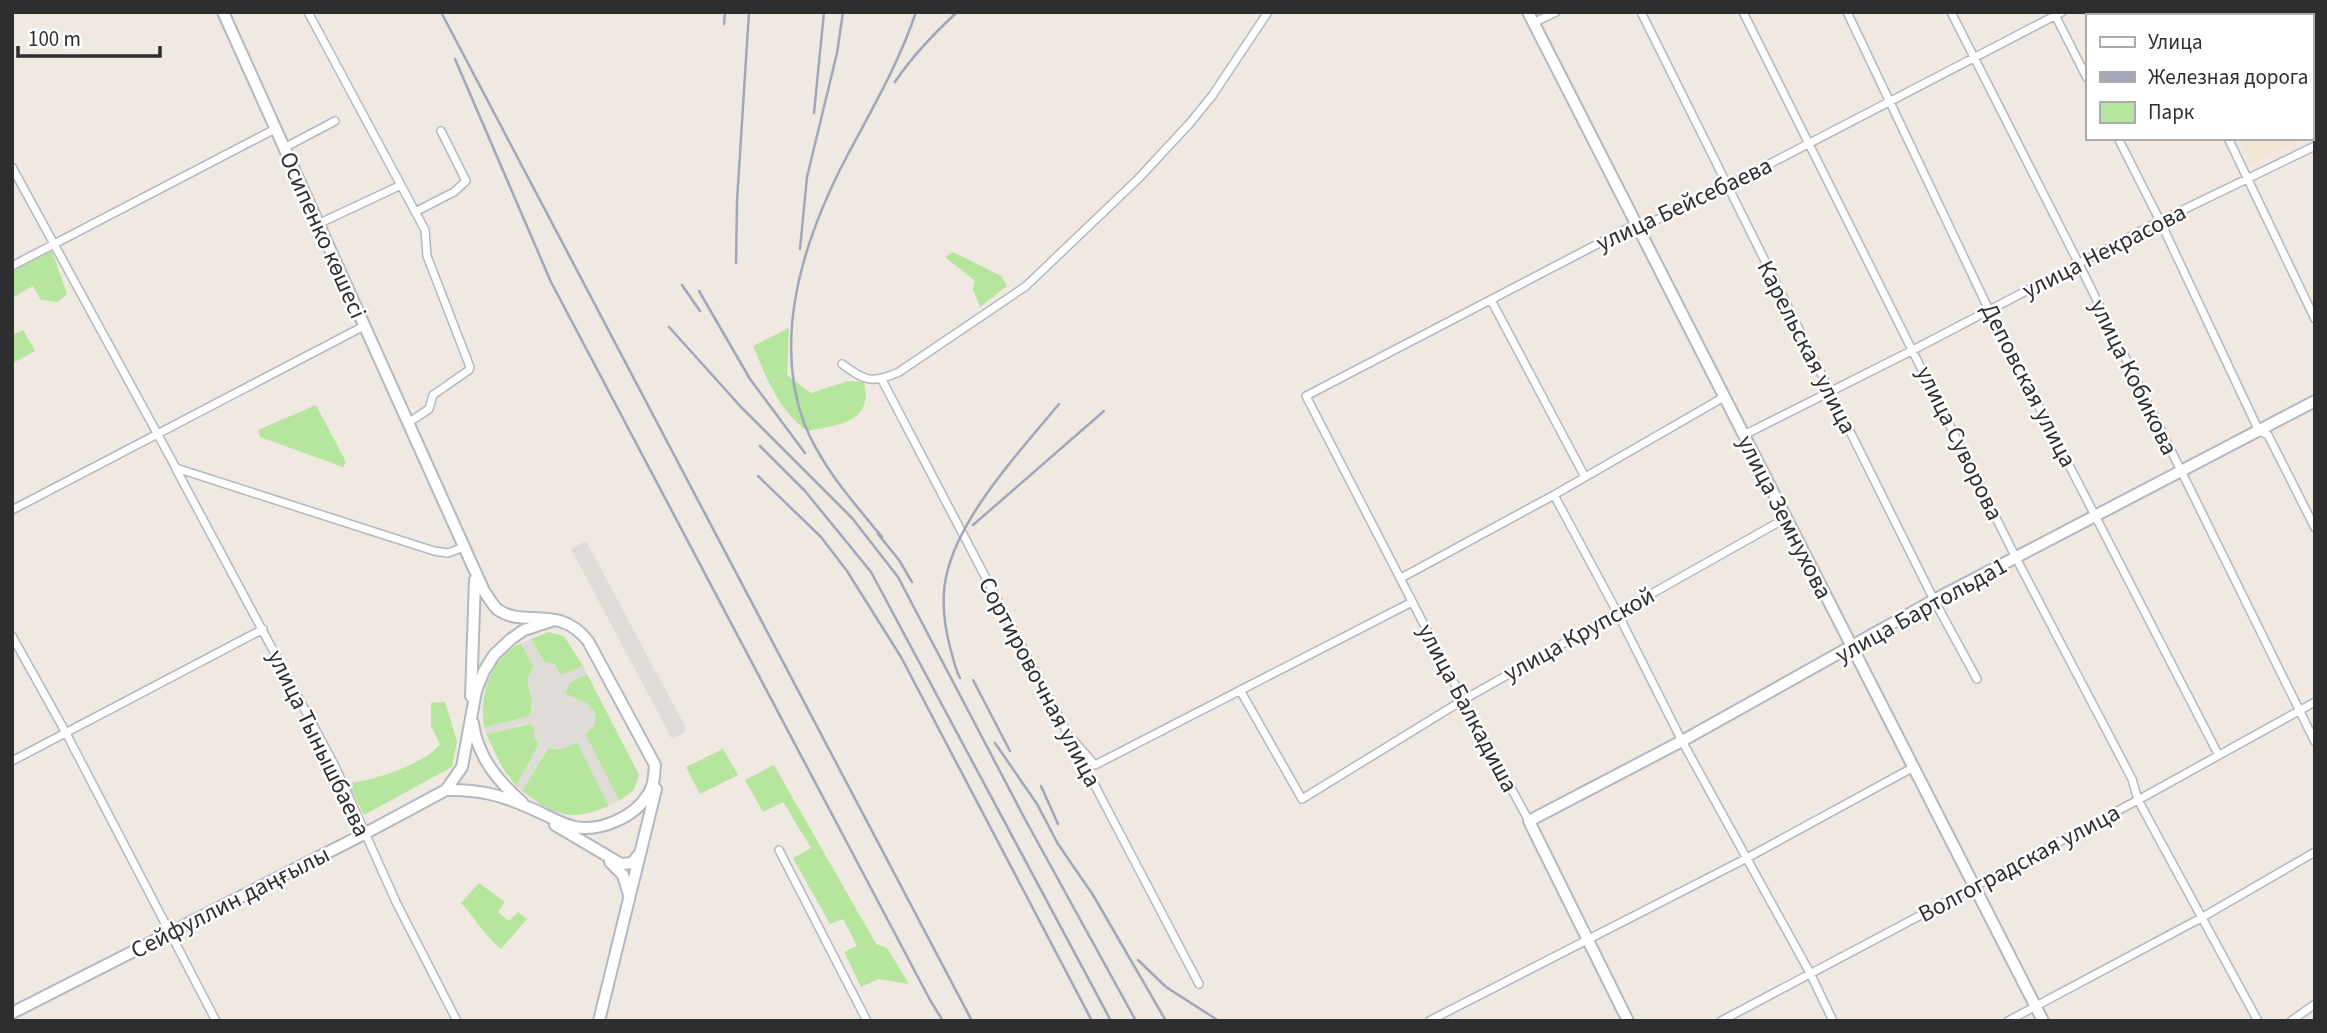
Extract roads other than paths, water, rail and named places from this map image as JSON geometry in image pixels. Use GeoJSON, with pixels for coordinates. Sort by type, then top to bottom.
{"type":"FeatureCollection","features":[{"type":"Feature","properties":{"kind":"main road","name":"Осипенко көшесі"},"geometry":{"type":"LineString","coordinates":[[223,12],[475,575]]}},
{"type":"Feature","properties":{"kind":"main road","name":"улица Земнухова"},"geometry":{"type":"LineString","coordinates":[[1531,18],[2042,1021]]}},
{"type":"Feature","properties":{"kind":"main road","name":"улица Бартольда1"},"geometry":{"type":"LineString","coordinates":[[1529,821],[1682,741],[1934,600],[2315,401]]}},
{"type":"Feature","properties":{"kind":"main road"},"geometry":{"type":"LineString","coordinates":[[475,575],[489,600],[500,611],[572,625],[588,641],[655,765],[657,786],[599,1021]]}},
{"type":"Feature","properties":{"kind":"main road"},"geometry":{"type":"LineString","coordinates":[[475,575],[471,659],[471,713],[475,741],[484,760],[508,789],[528,807],[617,867],[629,892],[629,905]]}},
{"type":"Feature","properties":{"kind":"main road"},"geometry":{"type":"LineString","coordinates":[[446,790],[461,767],[476,691],[484,671],[502,646],[524,630],[557,620]]}},
{"type":"Feature","properties":{"kind":"main road"},"geometry":{"type":"LineString","coordinates":[[528,807],[576,827],[596,827],[630,813],[647,797],[654,778],[655,765]]}},
{"type":"Feature","properties":{"kind":"main road","name":"Сейфуллин даңғылы"},"geometry":{"type":"LineString","coordinates":[[12,1013],[446,790],[480,790],[528,807]]}},
{"type":"Feature","properties":{"kind":"main road","name":"улица Балкадиша"},"geometry":{"type":"LineString","coordinates":[[1529,821],[1628,1021]]}},
{"type":"Feature","properties":{"kind":"main road"},"geometry":{"type":"LineString","coordinates":[[598,853],[627,864],[637,859],[641,852]]}},
{"type":"Feature","properties":{"kind":"street"},"geometry":{"type":"LineString","coordinates":[[308,12],[399,186],[425,230],[427,256],[469,368],[433,395],[429,410],[408,423]]}},
{"type":"Feature","properties":{"kind":"street"},"geometry":{"type":"LineString","coordinates":[[842,364],[869,380],[882,380],[899,372],[1026,286],[1138,179],[1191,123],[1268,12]]}},
{"type":"Feature","properties":{"kind":"street"},"geometry":{"type":"LineString","coordinates":[[1531,18],[1556,12]]}},
{"type":"Feature","properties":{"kind":"street","name":"Карельская улица"},"geometry":{"type":"LineString","coordinates":[[1641,12],[1934,600],[1977,679]]}},
{"type":"Feature","properties":{"kind":"street","name":"улица Суворова"},"geometry":{"type":"LineString","coordinates":[[1743,12],[2016,558],[2132,779],[2138,800],[2258,1021]]}},
{"type":"Feature","properties":{"kind":"street","name":"Деповская улица"},"geometry":{"type":"LineString","coordinates":[[1847,12],[1989,310],[2218,754]]}},
{"type":"Feature","properties":{"kind":"street","name":"улица Кобикова"},"geometry":{"type":"LineString","coordinates":[[1951,12],[2315,742]]}},
{"type":"Feature","properties":{"kind":"street"},"geometry":{"type":"LineString","coordinates":[[2057,13],[2086,76]]}},
{"type":"Feature","properties":{"kind":"street","name":"улица Бейсебаева"},"geometry":{"type":"LineString","coordinates":[[1306,396],[1636,224],[1648,224],[1727,186],[1975,59],[2057,13]]}},
{"type":"Feature","properties":{"kind":"street"},"geometry":{"type":"LineString","coordinates":[[284,148],[335,121]]}},
{"type":"Feature","properties":{"kind":"street"},"geometry":{"type":"LineString","coordinates":[[12,266],[275,129]]}},
{"type":"Feature","properties":{"kind":"street"},"geometry":{"type":"LineString","coordinates":[[415,212],[454,192],[466,181],[441,131]]}},
{"type":"Feature","properties":{"kind":"street"},"geometry":{"type":"LineString","coordinates":[[2119,140],[2160,220],[2259,431],[2269,435],[2315,528]]}},
{"type":"Feature","properties":{"kind":"street"},"geometry":{"type":"LineString","coordinates":[[2229,140],[2315,318]]}},
{"type":"Feature","properties":{"kind":"street","name":"улица Некрасова"},"geometry":{"type":"LineString","coordinates":[[1744,435],[2160,220],[2315,146]]}},
{"type":"Feature","properties":{"kind":"street"},"geometry":{"type":"LineString","coordinates":[[12,167],[158,435]]}},
{"type":"Feature","properties":{"kind":"street"},"geometry":{"type":"LineString","coordinates":[[317,224],[399,186]]}},
{"type":"Feature","properties":{"kind":"street"},"geometry":{"type":"LineString","coordinates":[[1491,300],[1585,477]]}},
{"type":"Feature","properties":{"kind":"street"},"geometry":{"type":"LineString","coordinates":[[12,510],[364,327]]}},
{"type":"Feature","properties":{"kind":"street","name":"Сортировочная улица"},"geometry":{"type":"LineString","coordinates":[[882,380],[1199,984]]}},
{"type":"Feature","properties":{"kind":"street","name":"улица Балкадиша"},"geometry":{"type":"LineString","coordinates":[[1306,396],[1463,700],[1529,821]]}},
{"type":"Feature","properties":{"kind":"street"},"geometry":{"type":"LineString","coordinates":[[1401,578],[1554,495],[1724,397]]}},
{"type":"Feature","properties":{"kind":"street","name":"улица Тынышбаева"},"geometry":{"type":"LineString","coordinates":[[158,435],[335,766],[364,834],[457,1021]]}},
{"type":"Feature","properties":{"kind":"street"},"geometry":{"type":"LineString","coordinates":[[176,468],[434,551],[448,553],[464,547]]}},
{"type":"Feature","properties":{"kind":"street"},"geometry":{"type":"LineString","coordinates":[[1554,495],[1682,741],[1810,973],[1833,1021]]}},
{"type":"Feature","properties":{"kind":"street","name":"улица Крупской"},"geometry":{"type":"LineString","coordinates":[[1240,690],[1302,799],[1463,700],[1786,518]]}},
{"type":"Feature","properties":{"kind":"street"},"geometry":{"type":"LineString","coordinates":[[1065,731],[1095,765],[1412,602]]}},
{"type":"Feature","properties":{"kind":"street"},"geometry":{"type":"LineString","coordinates":[[12,761],[263,629]]}},
{"type":"Feature","properties":{"kind":"street"},"geometry":{"type":"LineString","coordinates":[[12,636],[66,733],[216,1021]]}},
{"type":"Feature","properties":{"kind":"street","name":"Волгоградская улица"},"geometry":{"type":"LineString","coordinates":[[1721,1021],[2138,800],[2315,702]]}},
{"type":"Feature","properties":{"kind":"street"},"geometry":{"type":"LineString","coordinates":[[1429,1021],[1746,858],[1912,768]]}},
{"type":"Feature","properties":{"kind":"street"},"geometry":{"type":"LineString","coordinates":[[779,850],[867,1021]]}},
{"type":"Feature","properties":{"kind":"street"},"geometry":{"type":"LineString","coordinates":[[2008,1021],[2201,918],[2315,852]]}},
{"type":"Feature","properties":{"kind":"street"},"geometry":{"type":"LineString","coordinates":[[2291,1021],[2315,1004]]}},
{"type":"Feature","properties":{"kind":"railway"},"geometry":{"type":"LineString","coordinates":[[441,12],[972,1021]]}},
{"type":"Feature","properties":{"kind":"railway"},"geometry":{"type":"LineString","coordinates":[[724,24],[725,12]]}},
{"type":"Feature","properties":{"kind":"railway"},"geometry":{"type":"LineString","coordinates":[[736,263],[737,201],[749,12]]}},
{"type":"Feature","properties":{"kind":"railway"},"geometry":{"type":"LineString","coordinates":[[814,113],[824,12]]}},
{"type":"Feature","properties":{"kind":"railway"},"geometry":{"type":"LineString","coordinates":[[800,249],[807,177],[837,53],[843,12]]}},
{"type":"Feature","properties":{"kind":"railway"},"geometry":{"type":"LineString","coordinates":[[882,537],[829,469],[804,423],[795,390],[791,355],[792,321],[806,252],[818,219],[893,68],[916,12]]}},
{"type":"Feature","properties":{"kind":"railway"},"geometry":{"type":"LineString","coordinates":[[895,82],[924,45],[957,12]]}},
{"type":"Feature","properties":{"kind":"railway"},"geometry":{"type":"LineString","coordinates":[[455,59],[551,282],[943,1021]]}},
{"type":"Feature","properties":{"kind":"railway"},"geometry":{"type":"LineString","coordinates":[[682,285],[700,311]]}},
{"type":"Feature","properties":{"kind":"railway"},"geometry":{"type":"LineString","coordinates":[[699,291],[750,379],[805,453]]}},
{"type":"Feature","properties":{"kind":"railway"},"geometry":{"type":"LineString","coordinates":[[669,327],[741,407],[852,518],[898,577],[1026,821],[1136,1021]]}},
{"type":"Feature","properties":{"kind":"railway"},"geometry":{"type":"LineString","coordinates":[[960,678],[948,638],[944,610],[945,582],[954,551],[978,506],[1059,404]]}},
{"type":"Feature","properties":{"kind":"railway"},"geometry":{"type":"LineString","coordinates":[[973,525],[1104,411]]}},
{"type":"Feature","properties":{"kind":"railway"},"geometry":{"type":"LineString","coordinates":[[760,446],[805,491],[871,572],[1111,1021]]}},
{"type":"Feature","properties":{"kind":"railway"},"geometry":{"type":"LineString","coordinates":[[758,476],[821,537],[847,571],[901,657],[1092,1021]]}},
{"type":"Feature","properties":{"kind":"railway"},"geometry":{"type":"LineString","coordinates":[[878,534],[899,560],[912,582]]}},
{"type":"Feature","properties":{"kind":"railway"},"geometry":{"type":"LineString","coordinates":[[973,680],[1010,751]]}},
{"type":"Feature","properties":{"kind":"railway"},"geometry":{"type":"LineString","coordinates":[[995,743],[1037,804],[1058,844],[1093,895],[1166,1021]]}},
{"type":"Feature","properties":{"kind":"railway"},"geometry":{"type":"LineString","coordinates":[[1041,786],[1058,824]]}},
{"type":"Feature","properties":{"kind":"railway"},"geometry":{"type":"LineString","coordinates":[[1138,960],[1166,987],[1219,1021]]}}]}
